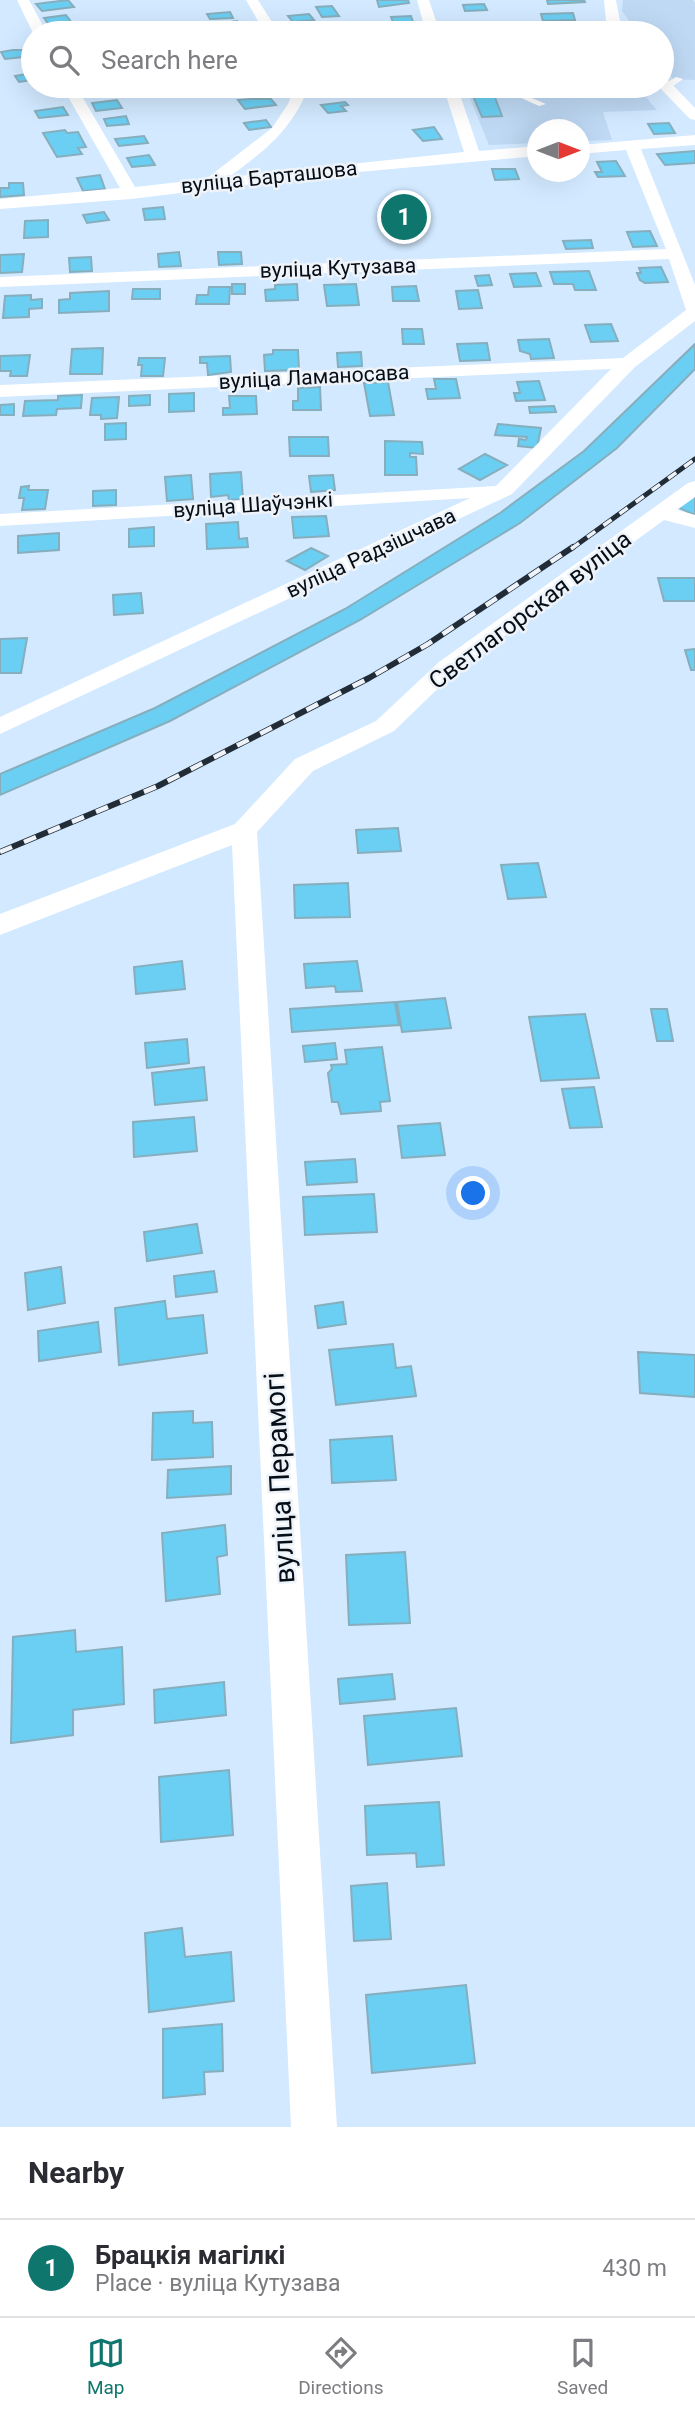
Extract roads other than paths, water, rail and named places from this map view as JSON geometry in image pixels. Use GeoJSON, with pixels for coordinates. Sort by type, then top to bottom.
{"type":"FeatureCollection","features":[{"type":"Feature","properties":{"kind":"street"},"geometry":{"type":"LineString","coordinates":[[23,0],[34,21]]}},
{"type":"Feature","properties":{"kind":"street"},"geometry":{"type":"LineString","coordinates":[[252,0],[265,21]]}},
{"type":"Feature","properties":{"kind":"street"},"geometry":{"type":"LineString","coordinates":[[423,0],[429,21]]}},
{"type":"Feature","properties":{"kind":"street"},"geometry":{"type":"LineString","coordinates":[[610,0],[613,21]]}},
{"type":"Feature","properties":{"kind":"street"},"geometry":{"type":"LineString","coordinates":[[674,89],[695,116]]}},
{"type":"Feature","properties":{"kind":"street"},"geometry":{"type":"LineString","coordinates":[[76,98],[131,194]]}},
{"type":"Feature","properties":{"kind":"street"},"geometry":{"type":"LineString","coordinates":[[211,182],[267,144],[286,123],[297,98]]}},
{"type":"Feature","properties":{"kind":"street"},"geometry":{"type":"LineString","coordinates":[[454,98],[472,156]]}},
{"type":"Feature","properties":{"kind":"street"},"geometry":{"type":"LineString","coordinates":[[590,148],[695,140]]}},
{"type":"Feature","properties":{"kind":"street","name":"вуліца Радзішчава"},"geometry":{"type":"LineString","coordinates":[[0,726],[505,489],[628,363],[695,312],[677,254],[632,145]]}},
{"type":"Feature","properties":{"kind":"street","name":"вуліца Барташова"},"geometry":{"type":"LineString","coordinates":[[0,204],[131,194],[211,182],[527,153]]}},
{"type":"Feature","properties":{"kind":"street","name":"вуліца Кутузава"},"geometry":{"type":"LineString","coordinates":[[0,282],[677,254]]}},
{"type":"Feature","properties":{"kind":"street","name":"вуліца Ламаносава"},"geometry":{"type":"LineString","coordinates":[[0,391],[628,363]]}},
{"type":"Feature","properties":{"kind":"street","name":"Светлагорская вуліца"},"geometry":{"type":"LineString","coordinates":[[0,925],[244,830],[304,765],[385,726],[447,667],[695,487]]}},
{"type":"Feature","properties":{"kind":"street","name":"вуліца Шаўчэнкі"},"geometry":{"type":"LineString","coordinates":[[0,520],[505,489]]}},
{"type":"Feature","properties":{"kind":"street"},"geometry":{"type":"LineString","coordinates":[[660,512],[695,522]]}},
{"type":"Feature","properties":{"kind":"street","name":"вуліца Перамогі"},"geometry":{"type":"LineString","coordinates":[[244,830],[314,2127]]}},
{"type":"Feature","properties":{"kind":"lane"},"geometry":{"type":"LineString","coordinates":[[526,98],[542,104]]}},
{"type":"Feature","properties":{"kind":"railway"},"geometry":{"type":"LineString","coordinates":[[571,549],[695,459]]}},
{"type":"Feature","properties":{"kind":"railway"},"geometry":{"type":"LineString","coordinates":[[0,852],[158,786],[369,678],[428,644],[573,547]]}},
{"type":"Feature","properties":{"kind":"place","name":"Брацкія магілкі"},"geometry":{"type":"Point","coordinates":[404,217]}}]}
